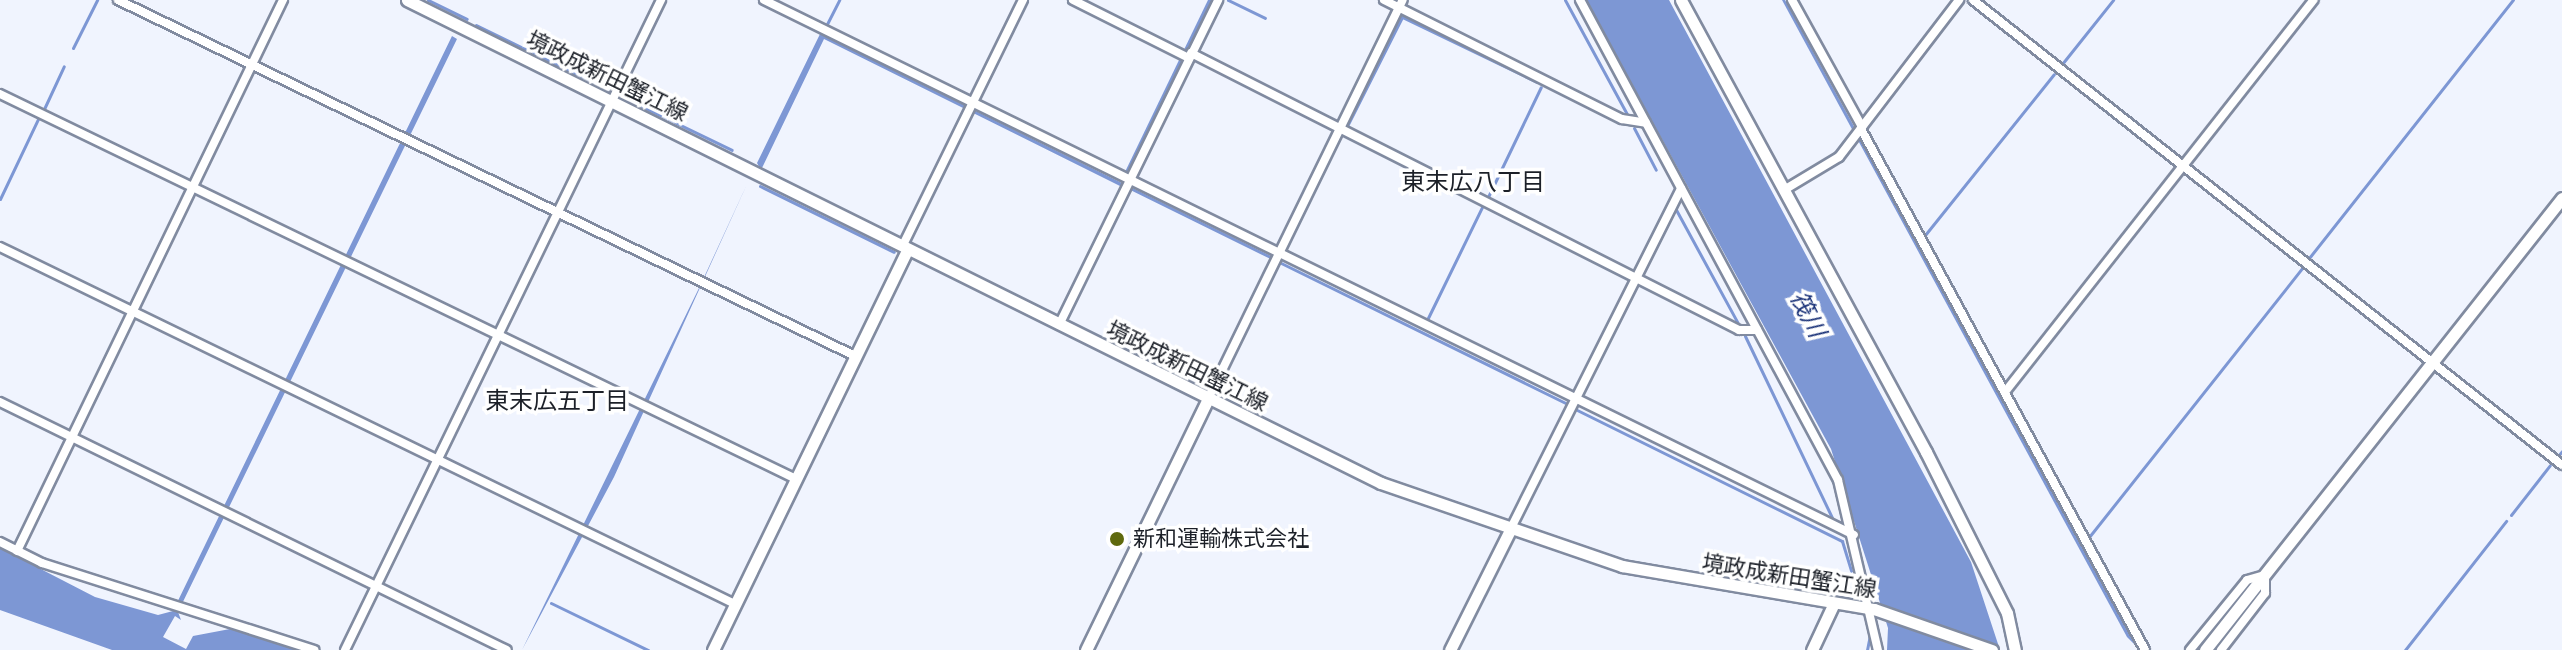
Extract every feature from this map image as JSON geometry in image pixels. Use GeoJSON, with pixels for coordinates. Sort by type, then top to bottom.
{"type":"FeatureCollection","features":[{"type":"Feature","properties":{"kind":"main road","name":"境政成新田蟹江線"},"geometry":{"type":"LineString","coordinates":[[407,0],[1381,483],[1509,532],[1622,566],[1874,609],[1992,650]]}},
{"type":"Feature","properties":{"kind":"main road"},"geometry":{"type":"LineString","coordinates":[[1681,0],[1980,560],[2015,650]]}},
{"type":"Feature","properties":{"kind":"main road"},"geometry":{"type":"LineString","coordinates":[[2205,650],[2562,198]]}},
{"type":"Feature","properties":{"kind":"main road"},"geometry":{"type":"LineString","coordinates":[[713,650],[905,248]]}},
{"type":"Feature","properties":{"kind":"main road"},"geometry":{"type":"LineString","coordinates":[[1086,650],[1208,399]]}},
{"type":"Feature","properties":{"kind":"main road"},"geometry":{"type":"LineString","coordinates":[[1450,650],[1509,532]]}},
{"type":"Feature","properties":{"kind":"main road"},"geometry":{"type":"LineString","coordinates":[[1812,650],[1834,603]]}},
{"type":"Feature","properties":{"kind":"street"},"geometry":{"type":"LineString","coordinates":[[118,0],[855,356]]}},
{"type":"Feature","properties":{"kind":"street"},"geometry":{"type":"LineString","coordinates":[[17,551],[283,0]]}},
{"type":"Feature","properties":{"kind":"street"},"geometry":{"type":"LineString","coordinates":[[345,650],[661,0]]}},
{"type":"Feature","properties":{"kind":"street"},"geometry":{"type":"LineString","coordinates":[[764,0],[971,107],[1130,181],[1572,401],[1854,535]]}},
{"type":"Feature","properties":{"kind":"street"},"geometry":{"type":"LineString","coordinates":[[905,248],[1023,0]]}},
{"type":"Feature","properties":{"kind":"street"},"geometry":{"type":"LineString","coordinates":[[1073,0],[1739,330],[1757,330]]}},
{"type":"Feature","properties":{"kind":"street"},"geometry":{"type":"LineString","coordinates":[[1059,325],[1130,181],[1187,55],[1218,0]]}},
{"type":"Feature","properties":{"kind":"street"},"geometry":{"type":"LineString","coordinates":[[1384,0],[1402,4],[1622,119],[1646,123]]}},
{"type":"Feature","properties":{"kind":"street"},"geometry":{"type":"LineString","coordinates":[[1580,0],[1838,480],[1874,609],[1878,650]]}},
{"type":"Feature","properties":{"kind":"street"},"geometry":{"type":"LineString","coordinates":[[1792,0],[1859,131],[2145,650]]}},
{"type":"Feature","properties":{"kind":"street"},"geometry":{"type":"LineString","coordinates":[[1784,190],[1839,157],[1959,0]]}},
{"type":"Feature","properties":{"kind":"street"},"geometry":{"type":"LineString","coordinates":[[1973,0],[2562,465]]}},
{"type":"Feature","properties":{"kind":"street"},"geometry":{"type":"LineString","coordinates":[[2005,392],[2314,0]]}},
{"type":"Feature","properties":{"kind":"street"},"geometry":{"type":"LineString","coordinates":[[1208,399],[1402,4]]}},
{"type":"Feature","properties":{"kind":"street"},"geometry":{"type":"LineString","coordinates":[[0,94],[796,479]]}},
{"type":"Feature","properties":{"kind":"street"},"geometry":{"type":"LineString","coordinates":[[1509,532],[1681,188]]}},
{"type":"Feature","properties":{"kind":"street"},"geometry":{"type":"LineString","coordinates":[[0,247],[735,604]]}},
{"type":"Feature","properties":{"kind":"street"},"geometry":{"type":"LineString","coordinates":[[0,402],[507,650]]}},
{"type":"Feature","properties":{"kind":"street"},"geometry":{"type":"LineString","coordinates":[[0,542],[17,551],[314,650]]}},
{"type":"Feature","properties":{"kind":"street"},"geometry":{"type":"LineString","coordinates":[[2190,650],[2247,580],[2265,575],[2265,593],[2221,650]]}},
{"type":"Feature","properties":{"kind":"water"},"geometry":{"type":"Polygon","coordinates":[[[1208,0],[1214,0],[1128,176],[1124,174],[1208,0]]]}},
{"type":"Feature","properties":{"kind":"water","name":"筏川"},"geometry":{"type":"Polygon","coordinates":[[[1586,0],[1669,0],[1971,562],[2000,650],[1887,650],[1888,628],[1831,449],[1586,0]]]}},
{"type":"Feature","properties":{"kind":"water"},"geometry":{"type":"Polygon","coordinates":[[[1782,0],[1785,0],[2140,650],[2127,637],[1782,0]]]}},
{"type":"Feature","properties":{"kind":"water"},"geometry":{"type":"Polygon","coordinates":[[[820,34],[1124,184],[1122,187],[824,39],[761,170],[757,163],[820,34]]]}},
{"type":"Feature","properties":{"kind":"water"},"geometry":{"type":"Polygon","coordinates":[[[452,36],[457,39],[178,612],[181,620],[175,616],[163,637],[186,649],[193,636],[230,629],[297,650],[112,650],[0,610],[0,548],[95,597],[158,615],[173,611],[452,36]]]}},
{"type":"Feature","properties":{"kind":"water"},"geometry":{"type":"Polygon","coordinates":[[[748,182],[614,477],[522,650],[700,286],[748,182]]]}},
{"type":"Feature","properties":{"kind":"waterway"},"geometry":{"type":"LineString","coordinates":[[73,48],[97,0]]}},
{"type":"Feature","properties":{"kind":"waterway"},"geometry":{"type":"LineString","coordinates":[[428,0],[467,19]]}},
{"type":"Feature","properties":{"kind":"waterway"},"geometry":{"type":"LineString","coordinates":[[827,24],[839,0]]}},
{"type":"Feature","properties":{"kind":"waterway"},"geometry":{"type":"LineString","coordinates":[[1228,0],[1265,18]]}},
{"type":"Feature","properties":{"kind":"waterway"},"geometry":{"type":"LineString","coordinates":[[1565,0],[1628,116]]}},
{"type":"Feature","properties":{"kind":"waterway"},"geometry":{"type":"LineString","coordinates":[[2062,64],[2113,0]]}},
{"type":"Feature","properties":{"kind":"waterway"},"geometry":{"type":"LineString","coordinates":[[2309,258],[2513,0]]}},
{"type":"Feature","properties":{"kind":"waterway"},"geometry":{"type":"LineString","coordinates":[[1347,126],[1402,17],[1537,82]]}},
{"type":"Feature","properties":{"kind":"waterway"},"geometry":{"type":"LineString","coordinates":[[476,25],[590,81]]}},
{"type":"Feature","properties":{"kind":"waterway"},"geometry":{"type":"LineString","coordinates":[[44,109],[64,66]]}},
{"type":"Feature","properties":{"kind":"waterway"},"geometry":{"type":"LineString","coordinates":[[1925,235],[2054,74]]}},
{"type":"Feature","properties":{"kind":"waterway"},"geometry":{"type":"LineString","coordinates":[[1487,199],[1541,87]]}},
{"type":"Feature","properties":{"kind":"waterway"},"geometry":{"type":"LineString","coordinates":[[639,105],[732,150]]}},
{"type":"Feature","properties":{"kind":"waterway"},"geometry":{"type":"LineString","coordinates":[[0,199],[38,119]]}},
{"type":"Feature","properties":{"kind":"waterway"},"geometry":{"type":"LineString","coordinates":[[1634,128],[1656,170]]}},
{"type":"Feature","properties":{"kind":"waterway"},"geometry":{"type":"LineString","coordinates":[[760,186],[894,252]]}},
{"type":"Feature","properties":{"kind":"waterway"},"geometry":{"type":"LineString","coordinates":[[1130,188],[1272,258]]}},
{"type":"Feature","properties":{"kind":"waterway"},"geometry":{"type":"LineString","coordinates":[[1674,206],[1739,325]]}},
{"type":"Feature","properties":{"kind":"waterway"},"geometry":{"type":"LineString","coordinates":[[1426,322],[1482,207]]}},
{"type":"Feature","properties":{"kind":"waterway"},"geometry":{"type":"LineString","coordinates":[[1279,262],[1567,404]]}},
{"type":"Feature","properties":{"kind":"waterway"},"geometry":{"type":"LineString","coordinates":[[2089,537],[2302,268]]}},
{"type":"Feature","properties":{"kind":"waterway"},"geometry":{"type":"LineString","coordinates":[[1745,336],[1835,524]]}},
{"type":"Feature","properties":{"kind":"waterway"},"geometry":{"type":"LineString","coordinates":[[1575,409],[1842,541],[1851,571]]}},
{"type":"Feature","properties":{"kind":"waterway"},"geometry":{"type":"LineString","coordinates":[[2558,456],[2562,451]]}},
{"type":"Feature","properties":{"kind":"waterway"},"geometry":{"type":"LineString","coordinates":[[2511,515],[2550,465]]}},
{"type":"Feature","properties":{"kind":"waterway"},"geometry":{"type":"LineString","coordinates":[[2405,650],[2506,521]]}},
{"type":"Feature","properties":{"kind":"waterway"},"geometry":{"type":"LineString","coordinates":[[551,603],[648,650]]}},
{"type":"Feature","properties":{"kind":"waterway"},"geometry":{"type":"LineString","coordinates":[[1867,650],[1870,634]]}},
{"type":"Feature","properties":{"kind":"place","name":"新和運輸株式会社"},"geometry":{"type":"Point","coordinates":[1117,539]}},
{"type":"Feature","properties":{"kind":"district","name":"東末広八丁目"},"geometry":{"type":"Point","coordinates":[1473,182]}},
{"type":"Feature","properties":{"kind":"district","name":"東末広五丁目"},"geometry":{"type":"Point","coordinates":[557,401]}}]}
